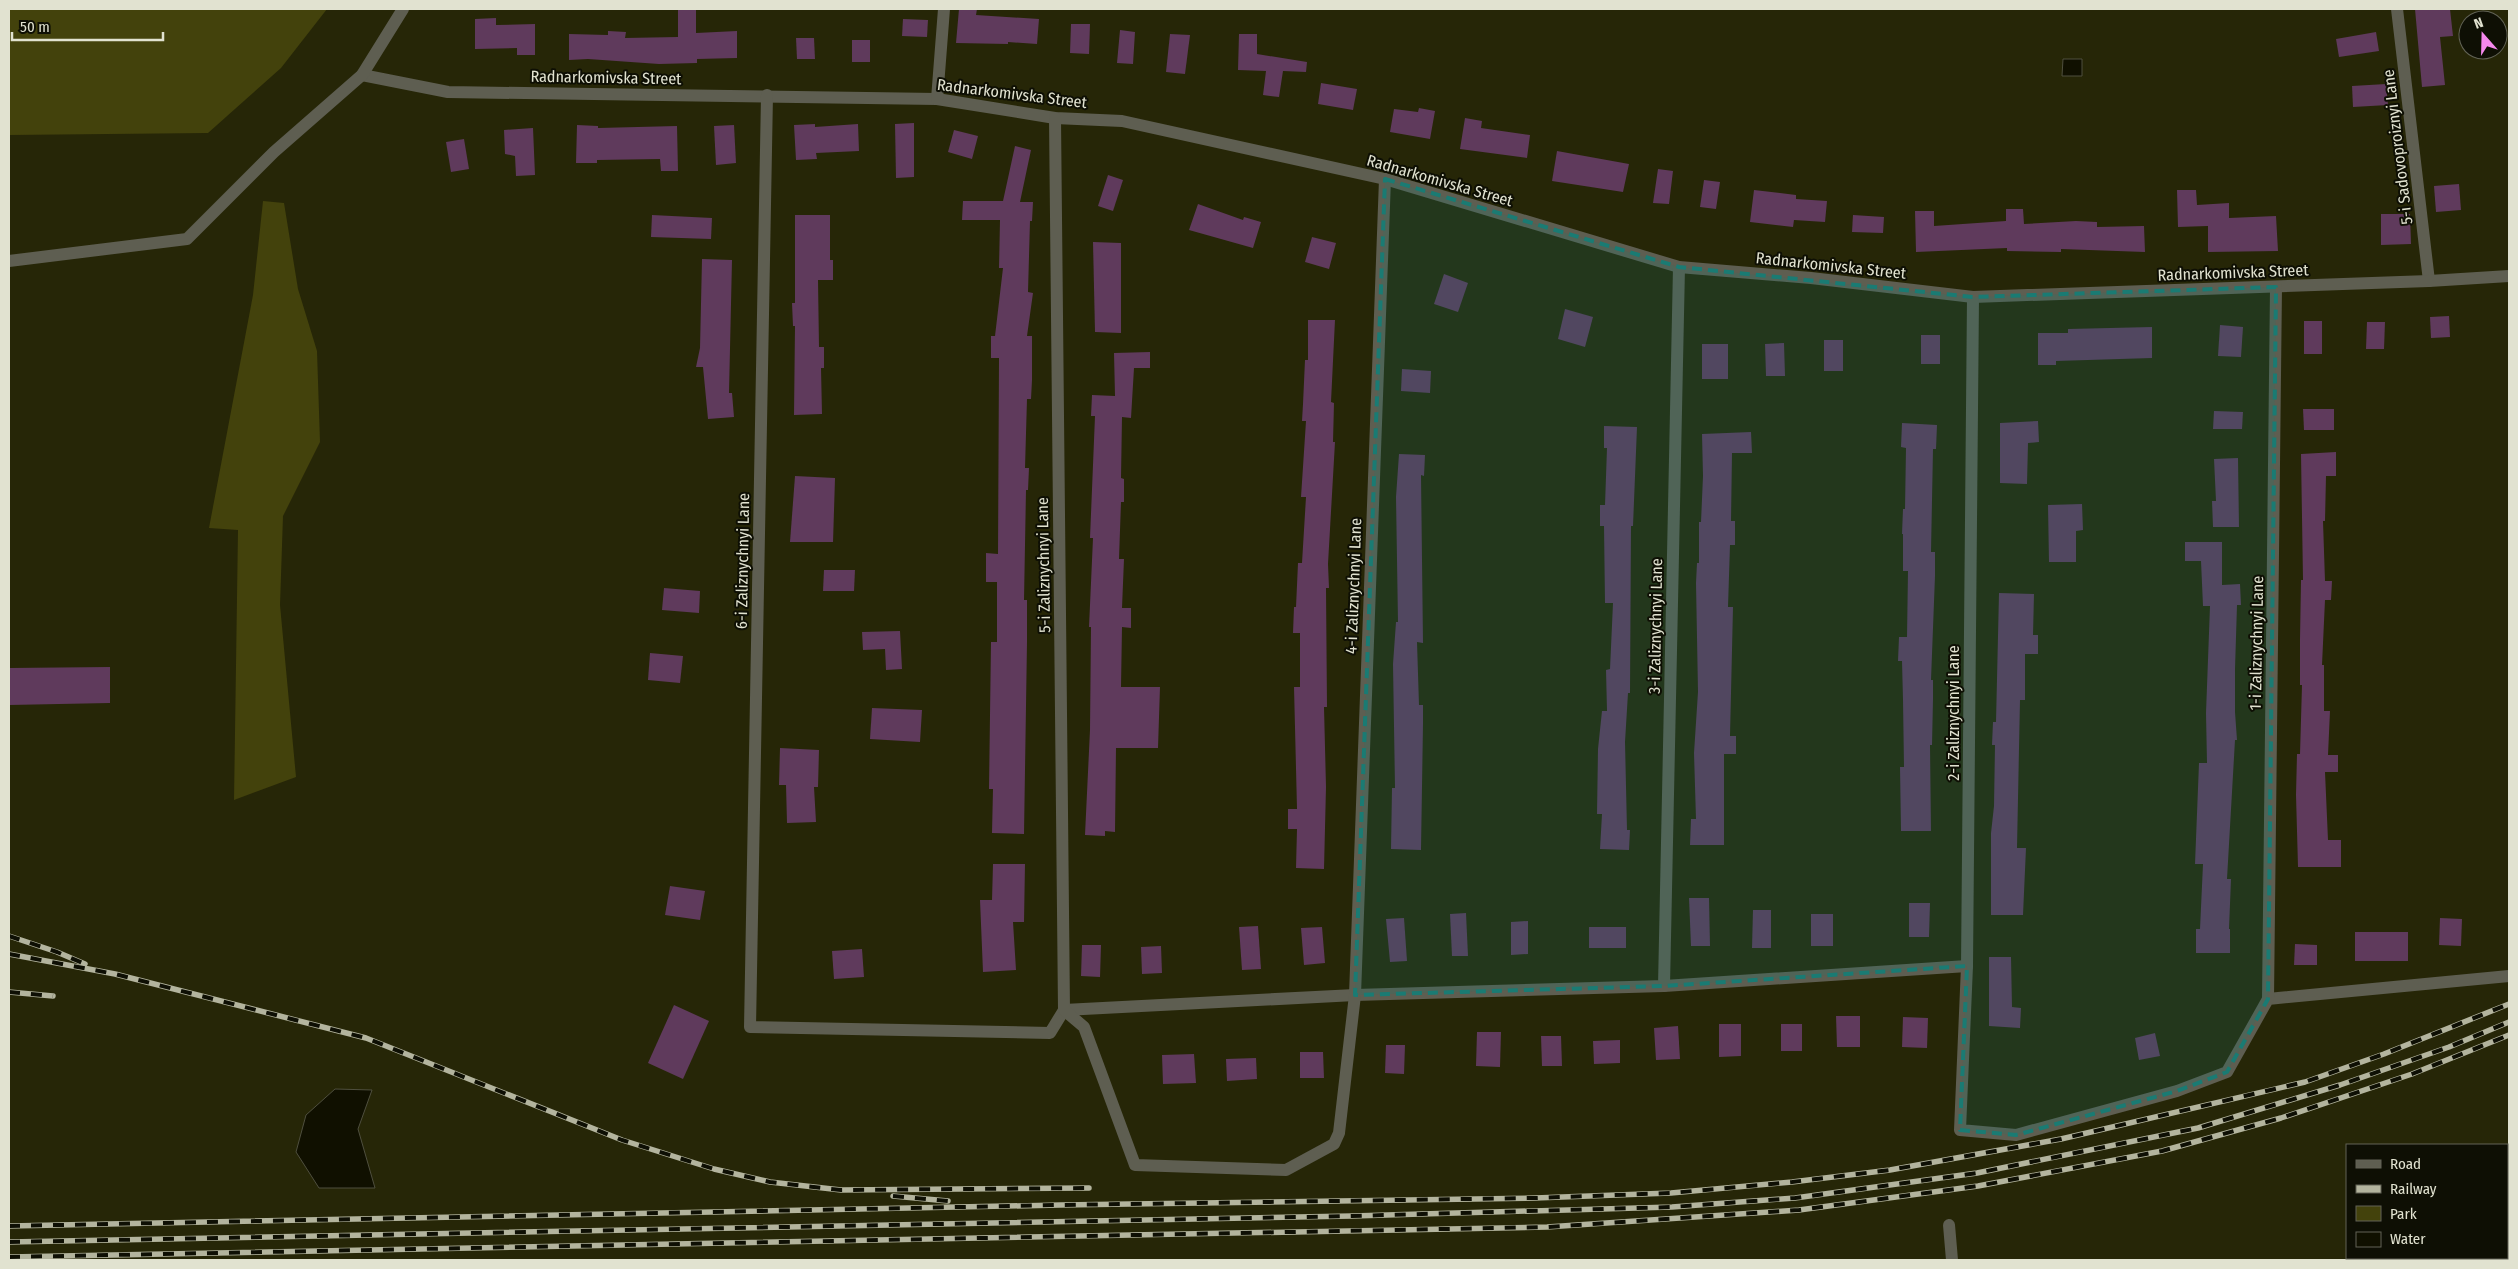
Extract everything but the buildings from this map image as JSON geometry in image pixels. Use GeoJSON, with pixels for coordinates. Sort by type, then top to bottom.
{"type":"FeatureCollection","features":[{"type":"Feature","properties":{"kind":"street"},"geometry":{"type":"LineString","coordinates":[[9,260],[187,239],[274,152],[362,75],[403,9]]}},
{"type":"Feature","properties":{"kind":"street"},"geometry":{"type":"LineString","coordinates":[[937,99],[944,9]]}},
{"type":"Feature","properties":{"kind":"street","name":"5-i Sadovoproiznyi Lane"},"geometry":{"type":"LineString","coordinates":[[2397,9],[2429,281]]}},
{"type":"Feature","properties":{"kind":"street","name":"Radnarkomivska Street"},"geometry":{"type":"LineString","coordinates":[[362,75],[448,92],[767,95],[937,99],[1055,118],[1122,121],[1385,179],[1679,267],[1811,278],[1973,297],[2077,292],[2276,287],[2509,276]]}},
{"type":"Feature","properties":{"kind":"street","name":"6-i Zaliznychnyi Lane"},"geometry":{"type":"LineString","coordinates":[[767,95],[750,1028],[1050,1033],[1064,1010]]}},
{"type":"Feature","properties":{"kind":"street","name":"5-i Zaliznychnyi Lane"},"geometry":{"type":"LineString","coordinates":[[1055,118],[1064,1010]]}},
{"type":"Feature","properties":{"kind":"street","name":"4-i Zaliznychnyi Lane"},"geometry":{"type":"LineString","coordinates":[[1064,1010],[1084,1027],[1135,1165],[1286,1170],[1334,1144],[1339,1133],[1354,994],[1385,179]]}},
{"type":"Feature","properties":{"kind":"street","name":"3-i Zaliznychnyi Lane"},"geometry":{"type":"LineString","coordinates":[[1664,986],[1679,267]]}},
{"type":"Feature","properties":{"kind":"street","name":"1-i Zaliznychnyi Lane"},"geometry":{"type":"LineString","coordinates":[[2268,999],[2276,287]]}},
{"type":"Feature","properties":{"kind":"street","name":"2-i Zaliznychnyi Lane"},"geometry":{"type":"LineString","coordinates":[[1973,297],[1968,966],[1960,1130],[2016,1135],[2177,1091],[2227,1072],[2254,1028],[2268,999]]}},
{"type":"Feature","properties":{"kind":"street"},"geometry":{"type":"LineString","coordinates":[[1064,1010],[1354,994],[1664,986],[1968,966]]}},
{"type":"Feature","properties":{"kind":"street"},"geometry":{"type":"LineString","coordinates":[[2268,999],[2509,976]]}},
{"type":"Feature","properties":{"kind":"street"},"geometry":{"type":"LineString","coordinates":[[1949,1225],[1952,1260]]}},
{"type":"Feature","properties":{"kind":"highlighted area"},"geometry":{"type":"Polygon","coordinates":[[[1385,179],[1679,267],[1973,297],[2276,287],[2268,999],[2227,1072],[2177,1091],[2016,1135],[1960,1130],[1967,966],[1664,986],[1355,995],[1385,179]]]}},
{"type":"Feature","properties":{"kind":"green space"},"geometry":{"type":"Polygon","coordinates":[[[9,9],[327,9],[281,68],[208,133],[9,135],[9,9]]]}},
{"type":"Feature","properties":{"kind":"green space"},"geometry":{"type":"Polygon","coordinates":[[[263,201],[284,203],[298,289],[317,351],[320,442],[283,516],[280,605],[296,777],[234,800],[238,530],[209,528],[253,295],[263,201]]]}},
{"type":"Feature","properties":{"kind":"water"},"geometry":{"type":"Polygon","coordinates":[[[2063,59],[2082,59],[2082,76],[2062,76],[2063,59]]]}},
{"type":"Feature","properties":{"kind":"water"},"geometry":{"type":"Polygon","coordinates":[[[335,1089],[372,1090],[358,1129],[375,1188],[319,1188],[296,1152],[306,1115],[335,1089]]]}},
{"type":"Feature","properties":{"kind":"railway"},"geometry":{"type":"LineString","coordinates":[[9,936],[57,952],[85,964]]}},
{"type":"Feature","properties":{"kind":"railway"},"geometry":{"type":"LineString","coordinates":[[9,954],[115,974],[366,1038],[622,1140],[714,1169],[770,1182],[841,1190],[1089,1188]]}},
{"type":"Feature","properties":{"kind":"railway"},"geometry":{"type":"LineString","coordinates":[[9,992],[53,996]]}},
{"type":"Feature","properties":{"kind":"railway"},"geometry":{"type":"LineString","coordinates":[[9,1226],[1060,1205],[1535,1198],[1671,1193],[1792,1182],[1890,1170],[2061,1139],[2305,1082],[2384,1054],[2509,1004]]}},
{"type":"Feature","properties":{"kind":"railway"},"geometry":{"type":"LineString","coordinates":[[9,1242],[1352,1216],[1672,1207],[1795,1198],[1977,1173],[2198,1128],[2340,1085],[2449,1047],[2509,1022]]}},
{"type":"Feature","properties":{"kind":"railway"},"geometry":{"type":"LineString","coordinates":[[9,1257],[1547,1227],[1799,1210],[1978,1186],[2162,1151],[2281,1118],[2412,1074],[2509,1035]]}},
{"type":"Feature","properties":{"kind":"railway"},"geometry":{"type":"LineString","coordinates":[[893,1196],[948,1201]]}}]}
